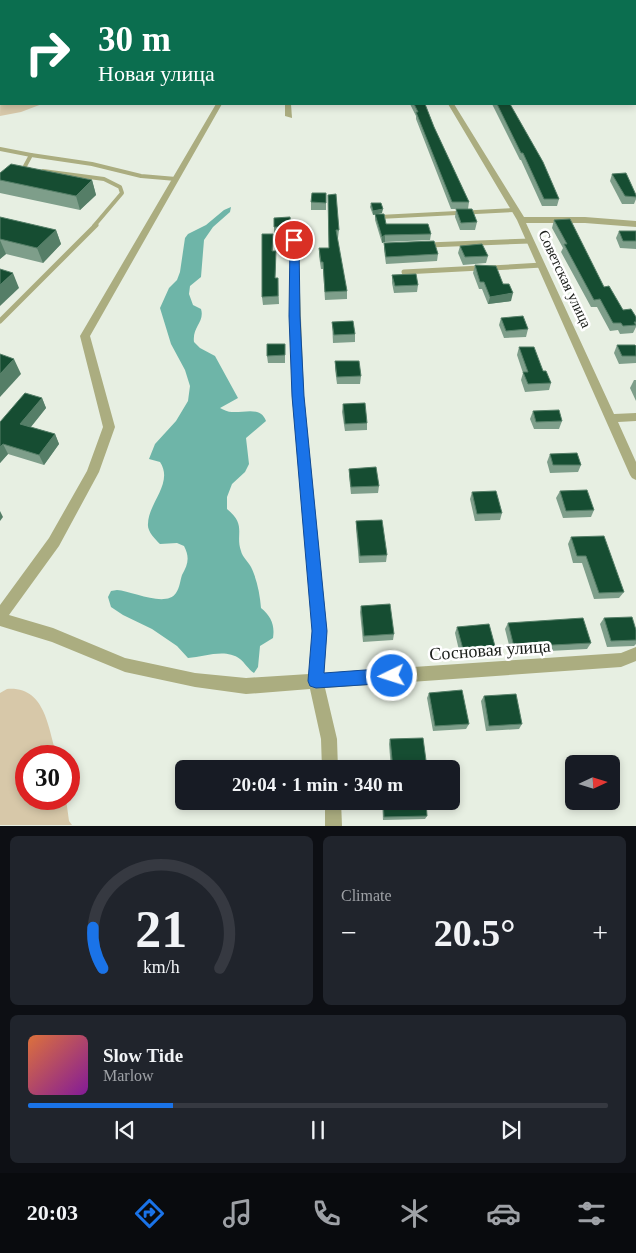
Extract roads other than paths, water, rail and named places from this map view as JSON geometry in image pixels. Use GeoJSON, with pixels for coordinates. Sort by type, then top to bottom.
{"type":"FeatureCollection","features":[{"type":"Feature","properties":{"kind":"street"},"geometry":{"type":"LineString","coordinates":[[0,617],[54,542],[93,472],[109,427],[84,336],[218,105]]}},
{"type":"Feature","properties":{"kind":"street"},"geometry":{"type":"LineString","coordinates":[[288,105],[289,116]]}},
{"type":"Feature","properties":{"kind":"street","name":"Советская улица"},"geometry":{"type":"LineString","coordinates":[[453,105],[521,220],[636,475]]}},
{"type":"Feature","properties":{"kind":"street"},"geometry":{"type":"LineString","coordinates":[[521,220],[585,220],[636,224]]}},
{"type":"Feature","properties":{"kind":"street"},"geometry":{"type":"LineString","coordinates":[[294,240],[294,316],[298,396],[320,631],[316,681],[329,739],[330,760]]}},
{"type":"Feature","properties":{"kind":"street"},"geometry":{"type":"LineString","coordinates":[[611,418],[636,417]]}},
{"type":"Feature","properties":{"kind":"street","name":"Сосновая улица"},"geometry":{"type":"LineString","coordinates":[[0,617],[53,635],[125,665],[195,680],[246,686],[621,660],[636,654]]}},
{"type":"Feature","properties":{"kind":"street"},"geometry":{"type":"LineString","coordinates":[[333,810],[334,826]]}},
{"type":"Feature","properties":{"kind":"lane"},"geometry":{"type":"LineString","coordinates":[[0,149],[92,164],[141,176],[176,179]]}},
{"type":"Feature","properties":{"kind":"lane"},"geometry":{"type":"LineString","coordinates":[[0,321],[105,216],[122,193],[120,187],[104,179],[24,168],[31,155]]}},
{"type":"Feature","properties":{"kind":"lane"},"geometry":{"type":"LineString","coordinates":[[376,217],[514,210]]}},
{"type":"Feature","properties":{"kind":"lane"},"geometry":{"type":"LineString","coordinates":[[424,245],[530,241]]}},
{"type":"Feature","properties":{"kind":"lane"},"geometry":{"type":"LineString","coordinates":[[404,272],[542,265]]}},
{"type":"Feature","properties":{"kind":"water"},"geometry":{"type":"Polygon","coordinates":[[[231,207],[230,212],[213,227],[204,240],[201,277],[190,286],[189,294],[193,305],[201,309],[202,314],[195,332],[194,342],[200,348],[215,356],[238,398],[220,408],[230,412],[252,411],[260,413],[266,421],[246,438],[249,464],[245,472],[232,484],[227,497],[227,509],[239,525],[239,545],[253,572],[258,587],[261,608],[270,618],[273,625],[273,638],[260,646],[258,667],[254,673],[240,659],[228,654],[188,658],[177,646],[152,629],[111,607],[108,597],[111,591],[117,590],[148,598],[165,599],[171,597],[177,591],[187,564],[188,558],[184,546],[177,543],[160,544],[148,527],[149,516],[164,478],[164,470],[160,462],[149,459],[155,444],[176,421],[188,401],[190,386],[185,370],[171,344],[160,308],[169,288],[177,280],[180,272],[185,238],[188,234],[206,225],[224,210],[231,207]]]}}]}
